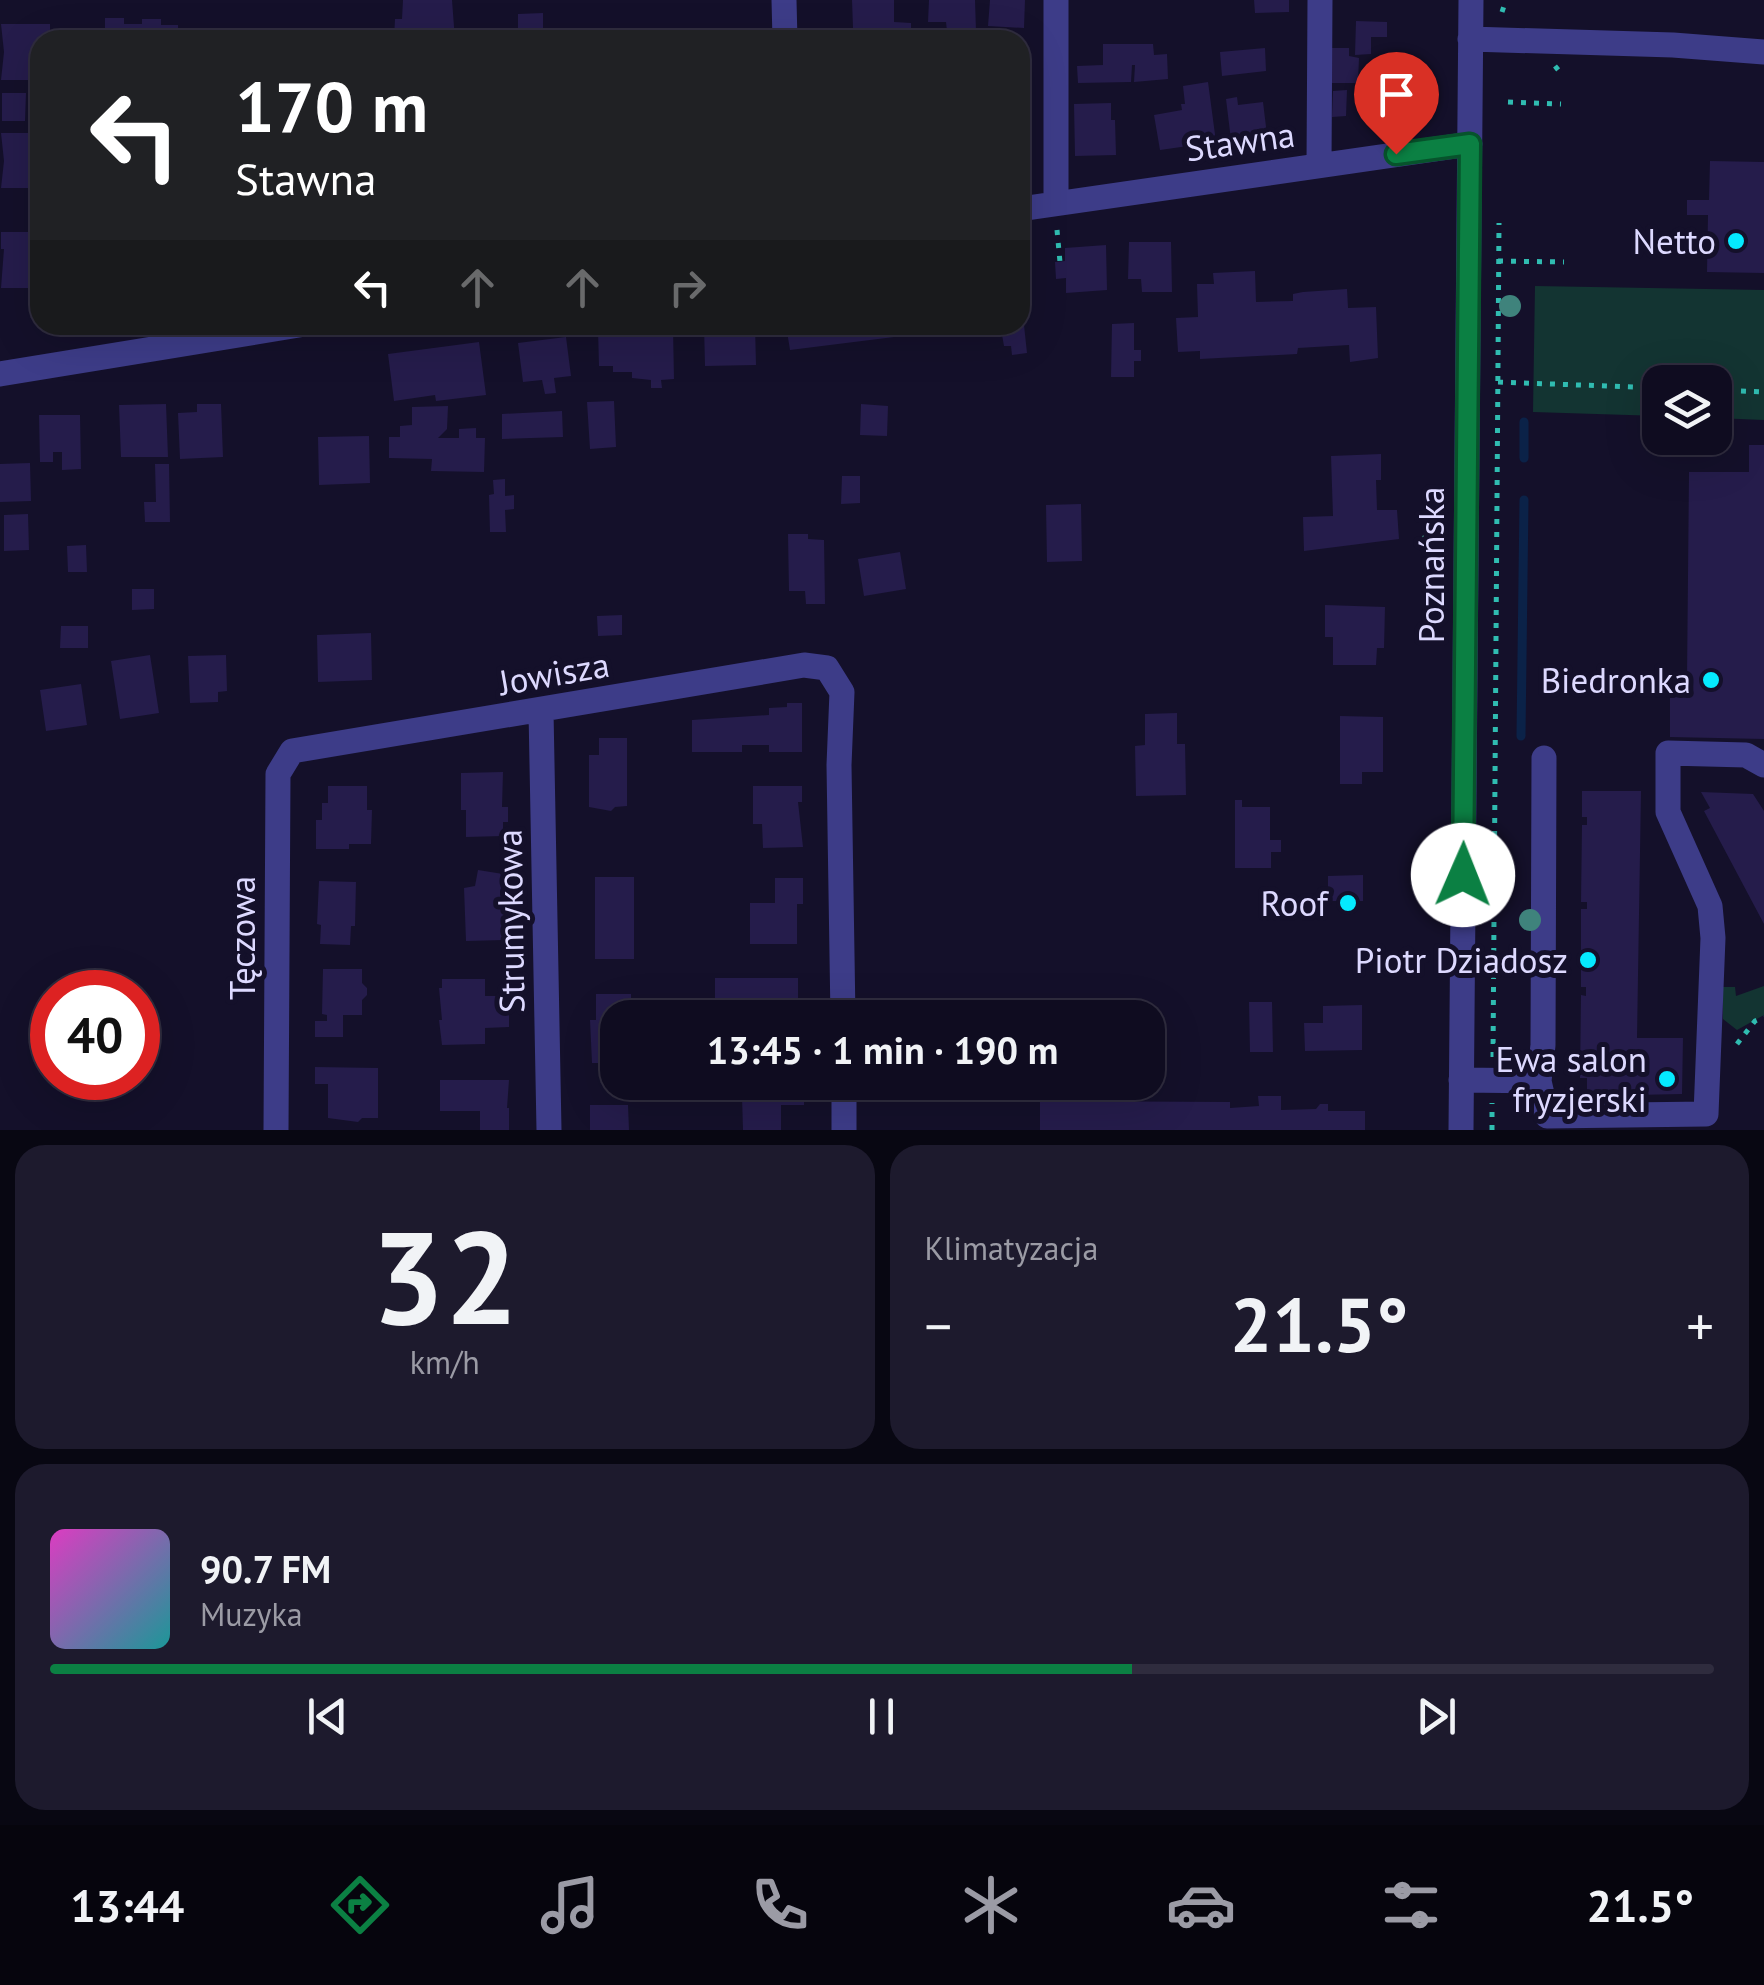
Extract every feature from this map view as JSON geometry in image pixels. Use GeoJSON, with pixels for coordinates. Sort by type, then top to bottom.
{"type":"FeatureCollection","features":[{"type":"Feature","properties":{"kind":"street"},"geometry":{"type":"LineString","coordinates":[[784,0],[785,30]]}},
{"type":"Feature","properties":{"kind":"street"},"geometry":{"type":"LineString","coordinates":[[1056,0],[1056,213]]}},
{"type":"Feature","properties":{"kind":"street"},"geometry":{"type":"LineString","coordinates":[[1319,166],[1320,0]]}},
{"type":"Feature","properties":{"kind":"street","name":"Poznańska"},"geometry":{"type":"LineString","coordinates":[[1461,1130],[1472,0]]}},
{"type":"Feature","properties":{"kind":"street"},"geometry":{"type":"LineString","coordinates":[[1470,39],[1674,45],[1764,52]]}},
{"type":"Feature","properties":{"kind":"street","name":"Stawna"},"geometry":{"type":"LineString","coordinates":[[1030,210],[1056,213],[1319,166],[1470,144]]}},
{"type":"Feature","properties":{"kind":"street"},"geometry":{"type":"LineString","coordinates":[[0,374],[238,335]]}},
{"type":"Feature","properties":{"kind":"street","name":"Jowisza"},"geometry":{"type":"LineString","coordinates":[[292,751],[804,665],[828,668],[842,692],[839,764],[843,1000]]}},
{"type":"Feature","properties":{"kind":"street","name":"Strumykowa"},"geometry":{"type":"LineString","coordinates":[[541,711],[549,1130]]}},
{"type":"Feature","properties":{"kind":"street","name":"Tęczowa"},"geometry":{"type":"LineString","coordinates":[[276,1130],[278,774],[292,751]]}},
{"type":"Feature","properties":{"kind":"street"},"geometry":{"type":"LineString","coordinates":[[1544,758],[1543,1045],[1539,1082],[1547,1116],[1706,1114],[1713,938],[1710,906],[1668,812],[1668,753],[1746,755],[1764,765]]}},
{"type":"Feature","properties":{"kind":"street"},"geometry":{"type":"LineString","coordinates":[[1461,1080],[1539,1082]]}},
{"type":"Feature","properties":{"kind":"street"},"geometry":{"type":"LineString","coordinates":[[844,1100],[844,1130]]}},
{"type":"Feature","properties":{"kind":"path"},"geometry":{"type":"LineString","coordinates":[[1502,14],[1506,0]]}},
{"type":"Feature","properties":{"kind":"path"},"geometry":{"type":"LineString","coordinates":[[1508,102],[1560,104]]}},
{"type":"Feature","properties":{"kind":"path"},"geometry":{"type":"LineString","coordinates":[[1492,1072],[1499,206]]}},
{"type":"Feature","properties":{"kind":"path"},"geometry":{"type":"LineString","coordinates":[[1056,213],[1060,262]]}},
{"type":"Feature","properties":{"kind":"path"},"geometry":{"type":"LineString","coordinates":[[1498,262],[1564,262]]}},
{"type":"Feature","properties":{"kind":"path"},"geometry":{"type":"LineString","coordinates":[[1498,382],[1642,387]]}},
{"type":"Feature","properties":{"kind":"path"},"geometry":{"type":"LineString","coordinates":[[1732,391],[1764,392]]}},
{"type":"Feature","properties":{"kind":"path"},"geometry":{"type":"LineString","coordinates":[[1735,1046],[1755,1021],[1764,1018]]}},
{"type":"Feature","properties":{"kind":"green space"},"geometry":{"type":"Polygon","coordinates":[[[1535,286],[1764,290],[1764,420],[1732,419],[1732,365],[1642,365],[1642,415],[1533,412],[1535,286]]]}},
{"type":"Feature","properties":{"kind":"green space"},"geometry":{"type":"Polygon","coordinates":[[[1764,986],[1764,1015],[1737,1030],[1723,1019],[1723,987],[1735,987],[1736,996],[1764,986]]]}},
{"type":"Feature","properties":{"kind":"building"},"geometry":{"type":"Polygon","coordinates":[[[403,0],[452,0],[454,30],[394,30],[395,19],[402,19],[403,0]]]}},
{"type":"Feature","properties":{"kind":"building"},"geometry":{"type":"Polygon","coordinates":[[[852,0],[894,0],[894,22],[911,23],[911,30],[853,28],[852,0]]]}},
{"type":"Feature","properties":{"kind":"building"},"geometry":{"type":"Polygon","coordinates":[[[929,0],[975,0],[976,30],[947,30],[946,22],[928,22],[929,0]]]}},
{"type":"Feature","properties":{"kind":"building"},"geometry":{"type":"Polygon","coordinates":[[[990,0],[1025,0],[1024,28],[988,26],[990,0]]]}},
{"type":"Feature","properties":{"kind":"building"},"geometry":{"type":"Polygon","coordinates":[[[1254,0],[1289,0],[1289,12],[1255,13],[1254,0]]]}},
{"type":"Feature","properties":{"kind":"building"},"geometry":{"type":"Polygon","coordinates":[[[543,13],[543,30],[518,30],[518,14],[543,13]]]}},
{"type":"Feature","properties":{"kind":"building"},"geometry":{"type":"Polygon","coordinates":[[[105,18],[124,18],[124,24],[161,19],[161,25],[178,25],[178,30],[105,30],[105,18]]]}},
{"type":"Feature","properties":{"kind":"building"},"geometry":{"type":"Polygon","coordinates":[[[1356,21],[1387,22],[1387,37],[1371,37],[1371,54],[1355,55],[1356,21]]]}},
{"type":"Feature","properties":{"kind":"building"},"geometry":{"type":"Polygon","coordinates":[[[1,24],[50,24],[50,30],[30,30],[30,80],[1,80],[1,24]]]}},
{"type":"Feature","properties":{"kind":"building"},"geometry":{"type":"Polygon","coordinates":[[[1103,44],[1153,44],[1154,55],[1167,54],[1168,79],[1134,82],[1132,65],[1131,82],[1078,83],[1077,66],[1103,65],[1103,44]]]}},
{"type":"Feature","properties":{"kind":"building"},"geometry":{"type":"Polygon","coordinates":[[[1265,48],[1266,71],[1222,76],[1220,52],[1265,48]]]}},
{"type":"Feature","properties":{"kind":"building"},"geometry":{"type":"Polygon","coordinates":[[[1329,48],[1349,48],[1349,56],[1359,58],[1358,83],[1330,83],[1329,48]]]}},
{"type":"Feature","properties":{"kind":"building"},"geometry":{"type":"Polygon","coordinates":[[[1367,69],[1422,70],[1422,114],[1394,113],[1394,123],[1367,123],[1366,104],[1358,105],[1358,83],[1367,85],[1367,69]]]}},
{"type":"Feature","properties":{"kind":"building"},"geometry":{"type":"Polygon","coordinates":[[[1208,82],[1216,142],[1160,150],[1154,115],[1182,110],[1183,86],[1208,82]]]}},
{"type":"Feature","properties":{"kind":"building"},"geometry":{"type":"Polygon","coordinates":[[[1347,90],[1346,116],[1332,117],[1333,91],[1347,90]]]}},
{"type":"Feature","properties":{"kind":"building"},"geometry":{"type":"Polygon","coordinates":[[[2,93],[26,93],[25,121],[2,121],[2,93]]]}},
{"type":"Feature","properties":{"kind":"building"},"geometry":{"type":"Polygon","coordinates":[[[1237,97],[1238,105],[1263,102],[1267,135],[1231,140],[1226,99],[1237,97]]]}},
{"type":"Feature","properties":{"kind":"building"},"geometry":{"type":"Polygon","coordinates":[[[1111,103],[1116,155],[1075,156],[1074,104],[1111,103]]]}},
{"type":"Feature","properties":{"kind":"building"},"geometry":{"type":"Polygon","coordinates":[[[1,133],[30,133],[30,188],[1,188],[1,133]]]}},
{"type":"Feature","properties":{"kind":"building","name":"Netto"},"geometry":{"type":"Polygon","coordinates":[[[1710,161],[1764,162],[1764,273],[1707,272],[1708,215],[1687,215],[1687,200],[1709,200],[1710,161]]]}},
{"type":"Feature","properties":{"kind":"building"},"geometry":{"type":"Polygon","coordinates":[[[1,232],[30,232],[30,288],[1,288],[1,232]]]}},
{"type":"Feature","properties":{"kind":"building"},"geometry":{"type":"Polygon","coordinates":[[[1129,242],[1171,242],[1172,292],[1142,292],[1141,279],[1128,279],[1129,242]]]}},
{"type":"Feature","properties":{"kind":"building"},"geometry":{"type":"Polygon","coordinates":[[[1106,245],[1107,290],[1066,293],[1066,278],[1056,279],[1055,262],[1065,261],[1065,248],[1106,245]]]}},
{"type":"Feature","properties":{"kind":"building"},"geometry":{"type":"Polygon","coordinates":[[[1255,271],[1256,302],[1293,301],[1293,294],[1347,289],[1348,308],[1376,307],[1378,358],[1350,362],[1349,345],[1298,348],[1297,354],[1200,359],[1200,351],[1178,352],[1176,318],[1198,317],[1197,284],[1214,284],[1213,273],[1255,271]]]}},
{"type":"Feature","properties":{"kind":"building"},"geometry":{"type":"Polygon","coordinates":[[[1134,323],[1134,350],[1141,350],[1141,361],[1134,361],[1134,377],[1111,377],[1112,324],[1134,323]]]}},
{"type":"Feature","properties":{"kind":"building"},"geometry":{"type":"Polygon","coordinates":[[[598,335],[673,335],[674,379],[661,380],[662,388],[651,388],[651,380],[632,378],[632,372],[613,372],[613,366],[599,366],[598,335]]]}},
{"type":"Feature","properties":{"kind":"building"},"geometry":{"type":"Polygon","coordinates":[[[704,335],[755,335],[756,365],[705,366],[704,335]]]}},
{"type":"Feature","properties":{"kind":"building"},"geometry":{"type":"Polygon","coordinates":[[[788,335],[894,337],[790,350],[788,335]]]}},
{"type":"Feature","properties":{"kind":"building"},"geometry":{"type":"Polygon","coordinates":[[[1002,335],[1025,335],[1027,353],[1012,355],[1011,346],[1004,346],[1002,335]]]}},
{"type":"Feature","properties":{"kind":"building"},"geometry":{"type":"Polygon","coordinates":[[[566,337],[571,376],[554,378],[556,393],[545,394],[542,380],[523,382],[518,343],[566,337]]]}},
{"type":"Feature","properties":{"kind":"building"},"geometry":{"type":"Polygon","coordinates":[[[479,342],[486,395],[436,401],[435,395],[394,401],[388,354],[479,342]]]}},
{"type":"Feature","properties":{"kind":"building"},"geometry":{"type":"Polygon","coordinates":[[[614,401],[616,447],[590,449],[587,402],[614,401]]]}},
{"type":"Feature","properties":{"kind":"building"},"geometry":{"type":"Polygon","coordinates":[[[166,404],[168,457],[121,457],[119,405],[166,404]]]}},
{"type":"Feature","properties":{"kind":"building"},"geometry":{"type":"Polygon","coordinates":[[[197,404],[221,404],[223,457],[180,459],[178,413],[197,412],[197,404]]]}},
{"type":"Feature","properties":{"kind":"building"},"geometry":{"type":"Polygon","coordinates":[[[861,404],[888,406],[887,436],[860,435],[861,404]]]}},
{"type":"Feature","properties":{"kind":"building"},"geometry":{"type":"Polygon","coordinates":[[[448,406],[447,429],[438,438],[459,438],[459,429],[476,428],[476,438],[485,438],[484,472],[431,471],[432,459],[389,458],[389,437],[400,437],[400,426],[412,425],[412,407],[448,406]]]}},
{"type":"Feature","properties":{"kind":"building"},"geometry":{"type":"Polygon","coordinates":[[[562,411],[563,437],[502,439],[502,414],[562,411]]]}},
{"type":"Feature","properties":{"kind":"building"},"geometry":{"type":"Polygon","coordinates":[[[39,415],[80,415],[81,469],[62,470],[62,452],[53,452],[53,462],[40,462],[39,415]]]}},
{"type":"Feature","properties":{"kind":"building"},"geometry":{"type":"Polygon","coordinates":[[[369,436],[370,483],[319,485],[318,437],[369,436]]]}},
{"type":"Feature","properties":{"kind":"building"},"geometry":{"type":"Polygon","coordinates":[[[1749,445],[1764,445],[1764,739],[1670,737],[1670,679],[1687,679],[1689,472],[1749,472],[1749,445]]]}},
{"type":"Feature","properties":{"kind":"building"},"geometry":{"type":"Polygon","coordinates":[[[1381,454],[1381,480],[1376,480],[1377,510],[1397,510],[1399,539],[1304,551],[1303,517],[1333,516],[1331,456],[1381,454]]]}},
{"type":"Feature","properties":{"kind":"building"},"geometry":{"type":"Polygon","coordinates":[[[30,463],[31,501],[0,502],[0,464],[30,463]]]}},
{"type":"Feature","properties":{"kind":"building"},"geometry":{"type":"Polygon","coordinates":[[[155,464],[169,464],[170,522],[145,522],[144,502],[156,502],[155,464]]]}},
{"type":"Feature","properties":{"kind":"building"},"geometry":{"type":"Polygon","coordinates":[[[842,476],[860,476],[860,503],[841,504],[842,476]]]}},
{"type":"Feature","properties":{"kind":"building"},"geometry":{"type":"Polygon","coordinates":[[[505,479],[505,496],[514,495],[514,509],[505,510],[506,532],[490,532],[489,495],[494,494],[493,480],[505,479]]]}},
{"type":"Feature","properties":{"kind":"building"},"geometry":{"type":"Polygon","coordinates":[[[1081,504],[1082,561],[1047,562],[1046,505],[1081,504]]]}},
{"type":"Feature","properties":{"kind":"building"},"geometry":{"type":"Polygon","coordinates":[[[28,514],[29,550],[4,551],[4,515],[28,514]]]}},
{"type":"Feature","properties":{"kind":"building"},"geometry":{"type":"Polygon","coordinates":[[[788,534],[808,534],[808,539],[824,540],[825,604],[806,604],[805,591],[789,591],[788,534]]]}},
{"type":"Feature","properties":{"kind":"building"},"geometry":{"type":"Polygon","coordinates":[[[86,545],[87,572],[68,572],[67,546],[86,545]]]}},
{"type":"Feature","properties":{"kind":"building"},"geometry":{"type":"Polygon","coordinates":[[[900,552],[906,589],[864,596],[858,559],[900,552]]]}},
{"type":"Feature","properties":{"kind":"building"},"geometry":{"type":"Polygon","coordinates":[[[132,589],[154,589],[154,609],[132,610],[132,589]]]}},
{"type":"Feature","properties":{"kind":"building"},"geometry":{"type":"Polygon","coordinates":[[[1325,605],[1385,607],[1384,648],[1377,648],[1376,665],[1333,665],[1333,637],[1325,637],[1325,605]]]}},
{"type":"Feature","properties":{"kind":"building"},"geometry":{"type":"Polygon","coordinates":[[[622,615],[622,635],[598,636],[597,616],[622,615]]]}},
{"type":"Feature","properties":{"kind":"building"},"geometry":{"type":"Polygon","coordinates":[[[61,626],[88,626],[88,648],[60,648],[61,626]]]}},
{"type":"Feature","properties":{"kind":"building"},"geometry":{"type":"Polygon","coordinates":[[[371,633],[372,680],[318,682],[317,635],[371,633]]]}},
{"type":"Feature","properties":{"kind":"building"},"geometry":{"type":"Polygon","coordinates":[[[150,655],[159,713],[120,719],[111,661],[150,655]]]}},
{"type":"Feature","properties":{"kind":"building"},"geometry":{"type":"Polygon","coordinates":[[[226,655],[227,691],[218,692],[218,702],[190,703],[188,656],[226,655]]]}},
{"type":"Feature","properties":{"kind":"building"},"geometry":{"type":"Polygon","coordinates":[[[81,684],[87,725],[46,731],[40,690],[81,684]]]}},
{"type":"Feature","properties":{"kind":"building"},"geometry":{"type":"Polygon","coordinates":[[[787,703],[802,703],[802,752],[769,752],[769,745],[742,745],[742,752],[692,752],[692,720],[769,715],[769,708],[787,707],[787,703]]]}},
{"type":"Feature","properties":{"kind":"building"},"geometry":{"type":"Polygon","coordinates":[[[1177,713],[1177,744],[1185,744],[1186,795],[1136,796],[1135,746],[1145,745],[1145,714],[1177,713]]]}},
{"type":"Feature","properties":{"kind":"building"},"geometry":{"type":"Polygon","coordinates":[[[1340,716],[1383,717],[1383,772],[1362,772],[1362,784],[1340,784],[1340,716]]]}},
{"type":"Feature","properties":{"kind":"building"},"geometry":{"type":"Polygon","coordinates":[[[599,738],[627,738],[627,806],[611,811],[589,807],[589,755],[599,755],[599,738]]]}},
{"type":"Feature","properties":{"kind":"building"},"geometry":{"type":"Polygon","coordinates":[[[503,772],[502,807],[508,807],[508,822],[503,822],[503,836],[466,837],[461,773],[503,772]]]}},
{"type":"Feature","properties":{"kind":"building"},"geometry":{"type":"Polygon","coordinates":[[[328,786],[367,786],[367,810],[372,810],[371,844],[316,849],[316,820],[322,820],[322,803],[328,803],[328,786]]]}},
{"type":"Feature","properties":{"kind":"building"},"geometry":{"type":"Polygon","coordinates":[[[753,786],[802,786],[802,802],[798,802],[803,847],[763,848],[762,824],[753,824],[753,786]]]}},
{"type":"Feature","properties":{"kind":"building"},"geometry":{"type":"Polygon","coordinates":[[[1582,791],[1641,791],[1637,1038],[1683,1038],[1682,1094],[1587,1096],[1587,1078],[1580,1078],[1581,995],[1586,996],[1586,987],[1581,987],[1581,909],[1587,909],[1587,902],[1581,902],[1582,825],[1587,825],[1587,817],[1582,817],[1582,791]]]}},
{"type":"Feature","properties":{"kind":"building"},"geometry":{"type":"Polygon","coordinates":[[[1701,792],[1753,794],[1764,811],[1764,924],[1704,811],[1710,808],[1701,792]]]}},
{"type":"Feature","properties":{"kind":"building"},"geometry":{"type":"Polygon","coordinates":[[[1235,800],[1242,800],[1242,807],[1270,807],[1270,840],[1281,840],[1281,852],[1271,852],[1271,868],[1235,868],[1235,800]]]}},
{"type":"Feature","properties":{"kind":"building"},"geometry":{"type":"Polygon","coordinates":[[[478,870],[503,874],[509,912],[504,912],[504,940],[466,941],[464,888],[475,886],[478,870]]]}},
{"type":"Feature","properties":{"kind":"building"},"geometry":{"type":"Polygon","coordinates":[[[1363,875],[1363,901],[1328,901],[1328,876],[1363,875]]]}},
{"type":"Feature","properties":{"kind":"building"},"geometry":{"type":"Polygon","coordinates":[[[595,877],[634,877],[634,959],[595,959],[595,877]]]}},
{"type":"Feature","properties":{"kind":"building"},"geometry":{"type":"Polygon","coordinates":[[[775,878],[803,878],[803,904],[797,904],[797,944],[750,944],[750,903],[775,903],[775,878]]]}},
{"type":"Feature","properties":{"kind":"building"},"geometry":{"type":"Polygon","coordinates":[[[319,881],[356,882],[355,926],[351,926],[350,945],[320,944],[319,881]]]}},
{"type":"Feature","properties":{"kind":"building"},"geometry":{"type":"Polygon","coordinates":[[[323,969],[362,969],[367,995],[362,1000],[362,1015],[343,1015],[343,1037],[315,1037],[315,1021],[327,1021],[327,1015],[322,1014],[323,969]]]}},
{"type":"Feature","properties":{"kind":"building"},"geometry":{"type":"Polygon","coordinates":[[[715,978],[798,978],[798,1000],[715,1000],[715,978]]]}},
{"type":"Feature","properties":{"kind":"building"},"geometry":{"type":"Polygon","coordinates":[[[442,979],[485,979],[485,996],[509,996],[509,1027],[485,1028],[485,1044],[442,1045],[442,979]]]}},
{"type":"Feature","properties":{"kind":"building"},"geometry":{"type":"Polygon","coordinates":[[[596,994],[631,994],[631,1000],[600,1000],[600,1063],[592,1063],[590,1020],[596,1020],[596,994]]]}},
{"type":"Feature","properties":{"kind":"building"},"geometry":{"type":"Polygon","coordinates":[[[1249,1002],[1272,1002],[1273,1052],[1250,1052],[1249,1002]]]}},
{"type":"Feature","properties":{"kind":"building"},"geometry":{"type":"Polygon","coordinates":[[[1362,1005],[1362,1050],[1305,1051],[1304,1023],[1323,1023],[1323,1006],[1362,1005]]]}},
{"type":"Feature","properties":{"kind":"building"},"geometry":{"type":"Polygon","coordinates":[[[315,1067],[378,1068],[378,1118],[362,1118],[358,1122],[328,1118],[328,1084],[315,1084],[315,1067]]]}},
{"type":"Feature","properties":{"kind":"building"},"geometry":{"type":"Polygon","coordinates":[[[440,1080],[509,1080],[509,1130],[480,1130],[480,1111],[440,1111],[440,1080]]]}},
{"type":"Feature","properties":{"kind":"building"},"geometry":{"type":"Polygon","coordinates":[[[1258,1096],[1281,1096],[1281,1110],[1316,1109],[1320,1104],[1328,1104],[1328,1111],[1365,1111],[1365,1130],[1040,1130],[1040,1101],[1230,1102],[1230,1108],[1259,1106],[1258,1096]]]}},
{"type":"Feature","properties":{"kind":"building"},"geometry":{"type":"Polygon","coordinates":[[[742,1100],[804,1100],[804,1105],[781,1105],[781,1130],[743,1130],[742,1100]]]}},
{"type":"Feature","properties":{"kind":"building"},"geometry":{"type":"Polygon","coordinates":[[[590,1105],[628,1105],[629,1130],[590,1130],[590,1105]]]}},
{"type":"Feature","properties":{"kind":"waterway"},"geometry":{"type":"LineString","coordinates":[[1524,422],[1524,458]]}},
{"type":"Feature","properties":{"kind":"waterway"},"geometry":{"type":"LineString","coordinates":[[1521,736],[1524,500]]}},
{"type":"Feature","properties":{"kind":"place","name":"Netto"},"geometry":{"type":"Point","coordinates":[1736,241]}},
{"type":"Feature","properties":{"kind":"place","name":"Biedronka"},"geometry":{"type":"Point","coordinates":[1711,680]}},
{"type":"Feature","properties":{"kind":"place","name":"Roof"},"geometry":{"type":"Point","coordinates":[1348,903]}},
{"type":"Feature","properties":{"kind":"place","name":"Piotr Dziadosz"},"geometry":{"type":"Point","coordinates":[1588,960]}},
{"type":"Feature","properties":{"kind":"place","name":"Ewa salon fryzjerski"},"geometry":{"type":"Point","coordinates":[1667,1079]}},
{"type":"Feature","properties":{"kind":"route"},"geometry":{"type":"LineString","coordinates":[[1396,154],[1470,144],[1463,875]]}}]}
